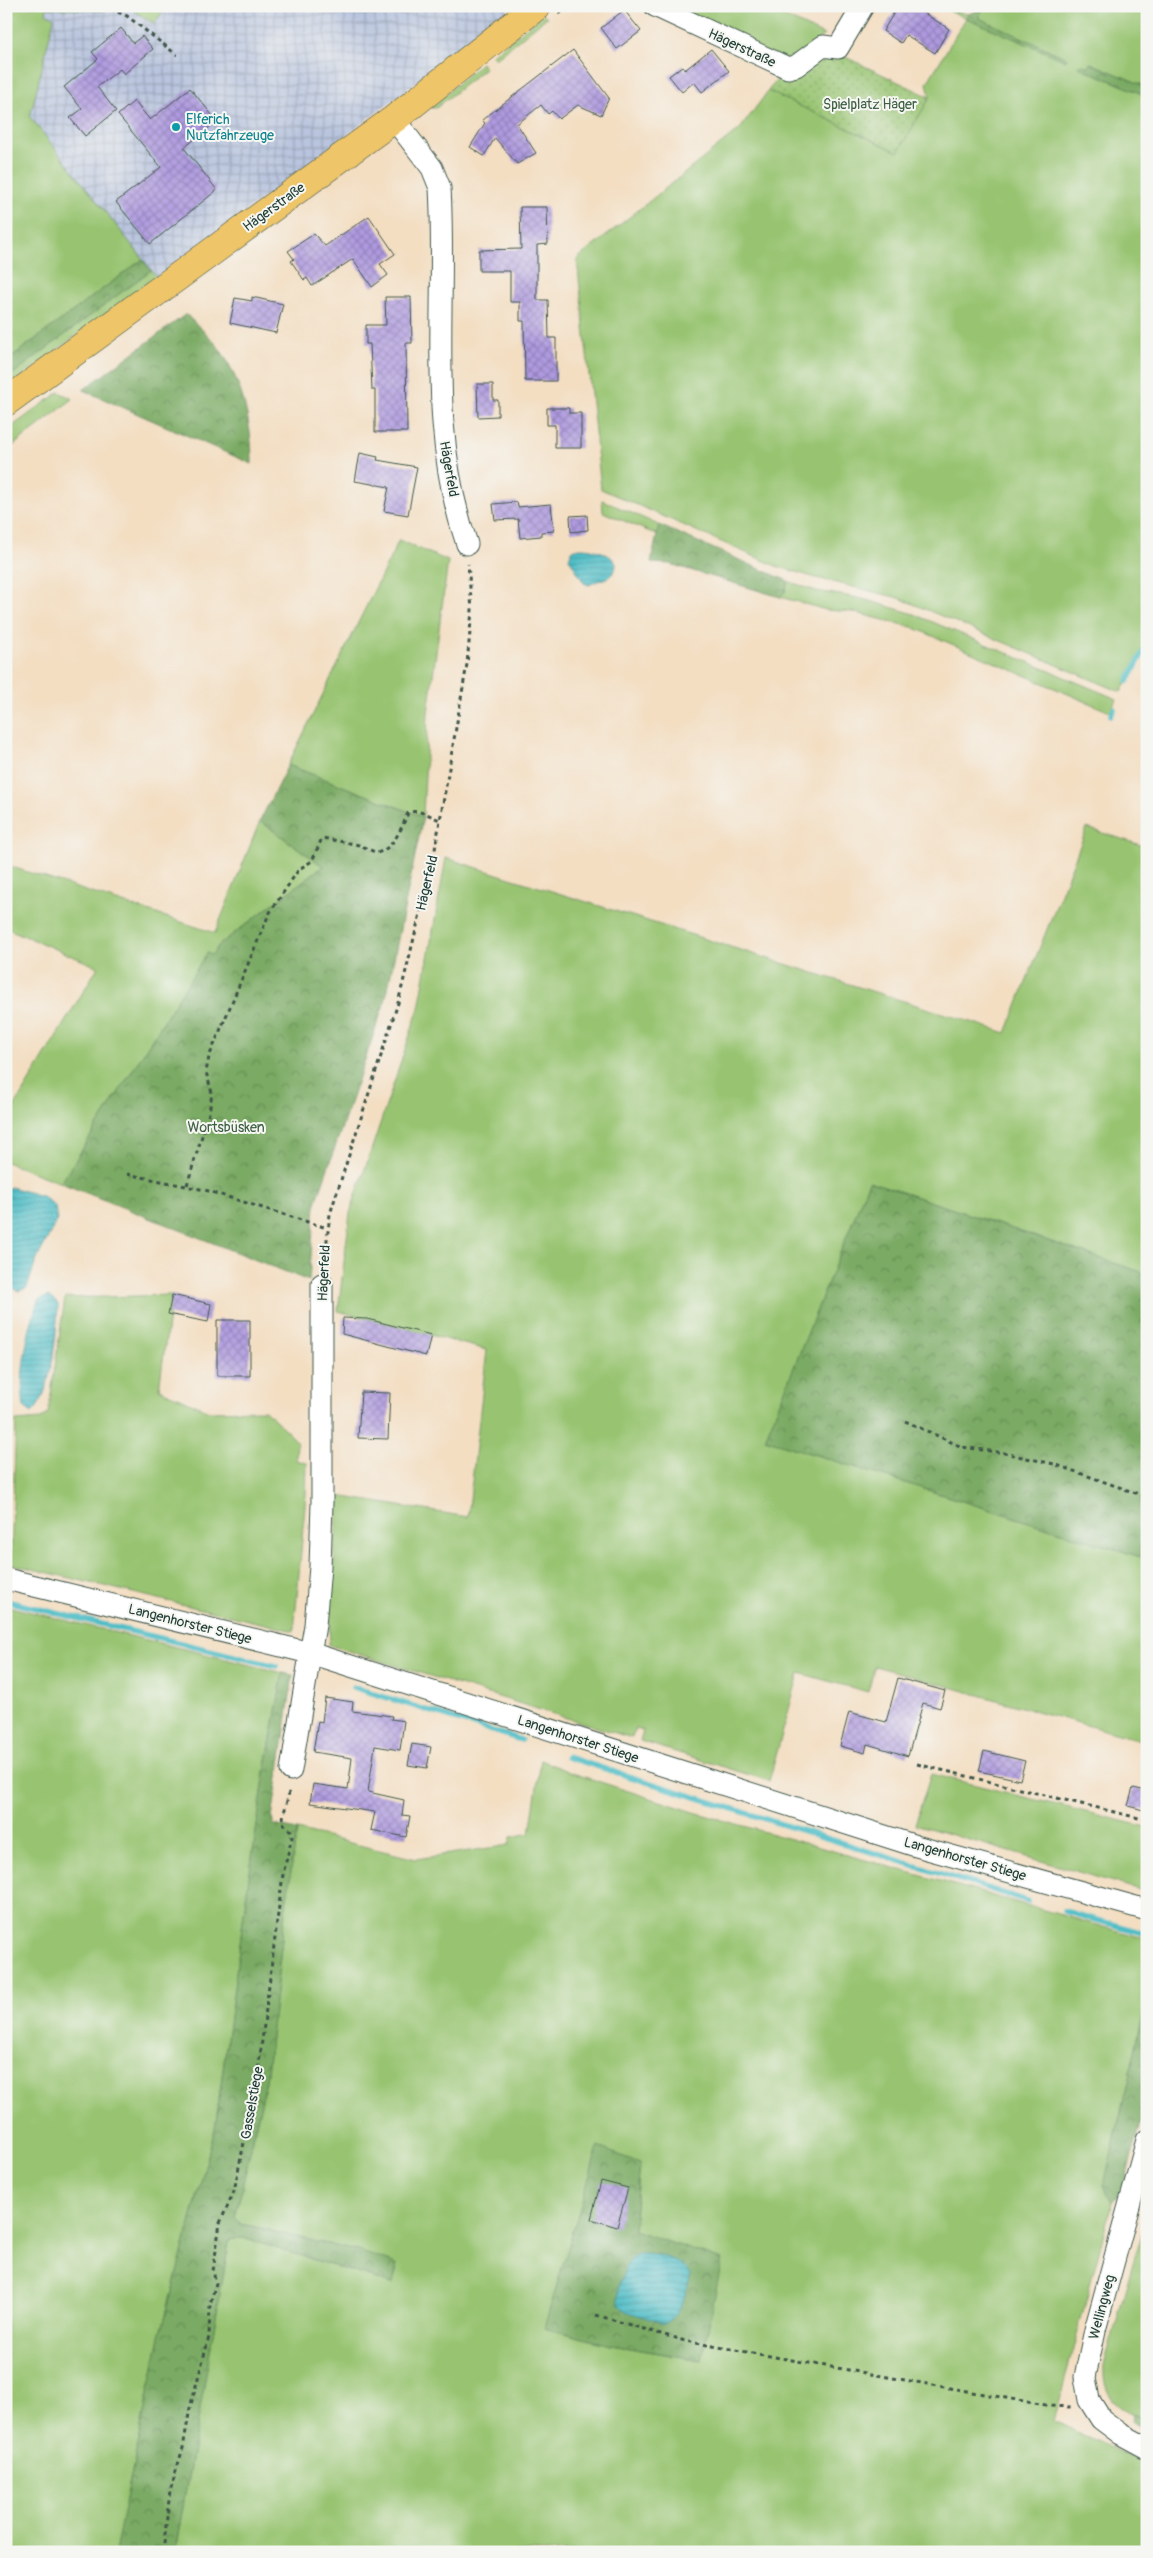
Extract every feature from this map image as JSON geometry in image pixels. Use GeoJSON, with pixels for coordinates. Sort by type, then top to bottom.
{"type":"FeatureCollection","features":[{"type":"Feature","properties":{"kind":"main road","name":"Hägerstraße"},"geometry":{"type":"LineString","coordinates":[[6,402],[394,119],[537,6]]}},
{"type":"Feature","properties":{"kind":"street","name":"Hägerstraße"},"geometry":{"type":"LineString","coordinates":[[655,6],[788,68],[796,66],[822,46],[838,48],[863,6]]}},
{"type":"Feature","properties":{"kind":"street","name":"Hägerfeld"},"geometry":{"type":"LineString","coordinates":[[394,119],[432,168],[440,188],[442,428],[446,463],[458,519],[467,544]]}},
{"type":"Feature","properties":{"kind":"street","name":"Hägerfeld"},"geometry":{"type":"LineString","coordinates":[[310,1654],[320,1568],[322,1512],[322,1284]]}},
{"type":"Feature","properties":{"kind":"street","name":"Langenhorster Stiege"},"geometry":{"type":"LineString","coordinates":[[6,1579],[310,1654],[916,1846],[1147,1910]]}},
{"type":"Feature","properties":{"kind":"street"},"geometry":{"type":"LineString","coordinates":[[292,1770],[310,1654]]}},
{"type":"Feature","properties":{"kind":"street","name":"Wellingweg"},"geometry":{"type":"LineString","coordinates":[[1147,2140],[1089,2358],[1086,2385],[1092,2407],[1109,2426],[1147,2448]]}},
{"type":"Feature","properties":{"kind":"path"},"geometry":{"type":"LineString","coordinates":[[103,6],[128,16],[177,55]]}},
{"type":"Feature","properties":{"kind":"path","name":"Hägerfeld"},"geometry":{"type":"LineString","coordinates":[[322,1284],[327,1228],[398,1003],[433,861],[467,664],[472,610],[467,544]]}},
{"type":"Feature","properties":{"kind":"path"},"geometry":{"type":"LineString","coordinates":[[188,1186],[209,1113],[212,1093],[206,1072],[209,1057],[269,914],[299,869],[312,861],[322,838],[328,838],[343,844],[360,845],[377,853],[383,851],[393,842],[408,814],[411,812],[440,820]]}},
{"type":"Feature","properties":{"kind":"path"},"geometry":{"type":"LineString","coordinates":[[128,1174],[188,1186],[327,1228]]}},
{"type":"Feature","properties":{"kind":"path"},"geometry":{"type":"LineString","coordinates":[[905,1421],[962,1446],[1054,1464],[1147,1498]]}},
{"type":"Feature","properties":{"kind":"path"},"geometry":{"type":"LineString","coordinates":[[918,1764],[1147,1820]]}},
{"type":"Feature","properties":{"kind":"path","name":"Gasselstiege"},"geometry":{"type":"LineString","coordinates":[[162,2552],[170,2491],[182,2454],[190,2408],[210,2337],[210,2304],[215,2290],[213,2271],[220,2223],[234,2191],[257,2080],[283,1874],[292,1837],[292,1831],[282,1822],[289,1796],[292,1770]]}},
{"type":"Feature","properties":{"kind":"path"},"geometry":{"type":"LineString","coordinates":[[596,2315],[685,2341],[711,2346],[1051,2406],[1092,2407]]}},
{"type":"Feature","properties":{"kind":"shaded area"},"geometry":{"type":"Polygon","coordinates":[[[105,6],[127,6],[154,24],[167,6],[513,6],[400,95],[157,278],[30,117],[54,19],[46,13],[47,7],[103,11],[105,6]]]}},
{"type":"Feature","properties":{"kind":"green space"},"geometry":{"type":"Polygon","coordinates":[[[6,6],[105,6],[103,11],[47,8],[46,13],[54,18],[30,117],[143,259],[6,361],[6,6]]]}},
{"type":"Feature","properties":{"kind":"green space"},"geometry":{"type":"Polygon","coordinates":[[[127,6],[167,6],[154,24],[127,6]]]}},
{"type":"Feature","properties":{"kind":"green space"},"geometry":{"type":"Polygon","coordinates":[[[666,6],[763,6],[824,35],[788,64],[666,6]]]}},
{"type":"Feature","properties":{"kind":"green space"},"geometry":{"type":"Polygon","coordinates":[[[939,6],[968,14],[966,17],[1067,58],[978,18],[984,6],[1147,6],[1147,87],[1091,63],[1088,67],[1079,67],[1147,96],[1147,642],[1121,692],[899,598],[816,578],[776,566],[601,489],[577,259],[740,129],[768,91],[898,152],[930,97],[927,83],[966,18],[939,6]]]}},
{"type":"Feature","properties":{"kind":"green space"},"geometry":{"type":"Polygon","coordinates":[[[983,8],[979,18],[1067,58],[1066,61],[966,18],[968,14],[983,8]]]}},
{"type":"Feature","properties":{"kind":"green space"},"geometry":{"type":"Polygon","coordinates":[[[544,14],[547,17],[495,59],[492,55],[544,14]]]}},
{"type":"Feature","properties":{"kind":"green space","name":"Spielplatz Häger"},"geometry":{"type":"Polygon","coordinates":[[[839,54],[930,97],[898,152],[768,91],[783,75],[799,64],[839,54]]]}},
{"type":"Feature","properties":{"kind":"green space"},"geometry":{"type":"Polygon","coordinates":[[[481,63],[485,68],[436,108],[431,107],[481,63]]]}},
{"type":"Feature","properties":{"kind":"green space"},"geometry":{"type":"Polygon","coordinates":[[[1090,63],[1147,87],[1147,96],[1079,67],[1081,64],[1088,67],[1090,63]]]}},
{"type":"Feature","properties":{"kind":"green space"},"geometry":{"type":"Polygon","coordinates":[[[143,259],[151,270],[6,379],[6,361],[143,259]]]}},
{"type":"Feature","properties":{"kind":"green space"},"geometry":{"type":"Polygon","coordinates":[[[151,270],[156,276],[6,388],[6,379],[151,270]]]}},
{"type":"Feature","properties":{"kind":"green space"},"geometry":{"type":"Polygon","coordinates":[[[186,314],[217,346],[235,377],[248,420],[252,464],[83,390],[186,314]]]}},
{"type":"Feature","properties":{"kind":"green space"},"geometry":{"type":"Polygon","coordinates":[[[59,392],[73,399],[6,451],[6,431],[59,392]]]}},
{"type":"Feature","properties":{"kind":"green space"},"geometry":{"type":"Polygon","coordinates":[[[602,500],[659,525],[657,535],[603,512],[602,500]]]}},
{"type":"Feature","properties":{"kind":"green space"},"geometry":{"type":"Polygon","coordinates":[[[659,525],[788,581],[785,592],[780,597],[670,564],[651,563],[659,525]]]}},
{"type":"Feature","properties":{"kind":"green space"},"geometry":{"type":"Polygon","coordinates":[[[399,540],[448,561],[428,713],[423,817],[288,765],[399,540]]]}},
{"type":"Feature","properties":{"kind":"green space"},"geometry":{"type":"Polygon","coordinates":[[[788,581],[816,591],[859,598],[911,613],[1117,699],[1110,712],[912,627],[852,612],[826,610],[780,597],[785,592],[788,581]]]}},
{"type":"Feature","properties":{"kind":"green space","name":"Wortsbüsken"},"geometry":{"type":"Polygon","coordinates":[[[288,765],[423,817],[386,998],[315,1206],[309,1281],[61,1183],[207,953],[212,955],[219,945],[323,866],[260,821],[288,765]]]}},
{"type":"Feature","properties":{"kind":"green space"},"geometry":{"type":"Polygon","coordinates":[[[260,821],[323,866],[219,945],[212,956],[207,953],[61,1183],[6,1162],[6,1120],[98,967],[6,928],[6,865],[215,933],[260,821]]]}},
{"type":"Feature","properties":{"kind":"green space"},"geometry":{"type":"Polygon","coordinates":[[[1087,828],[1147,847],[1147,1274],[869,1181],[765,1439],[1147,1559],[1147,1742],[875,1666],[868,1692],[799,1673],[769,1781],[640,1741],[643,1730],[635,1728],[632,1738],[329,1645],[338,1496],[468,1517],[487,1350],[338,1311],[350,1213],[419,1008],[446,858],[1006,1033],[1087,828]]]}},
{"type":"Feature","properties":{"kind":"green space"},"geometry":{"type":"Polygon","coordinates":[[[869,1181],[1147,1274],[1147,1559],[765,1439],[869,1181]]]}},
{"type":"Feature","properties":{"kind":"green space"},"geometry":{"type":"Polygon","coordinates":[[[172,1295],[159,1389],[209,1411],[265,1410],[297,1441],[296,1460],[307,1463],[294,1631],[11,1564],[16,1421],[41,1419],[48,1414],[65,1298],[172,1295]]]}},
{"type":"Feature","properties":{"kind":"green space"},"geometry":{"type":"Polygon","coordinates":[[[6,1606],[283,1673],[266,1766],[247,1891],[215,2129],[160,2337],[115,2552],[6,2552],[6,1606]]]}},
{"type":"Feature","properties":{"kind":"green space"},"geometry":{"type":"Polygon","coordinates":[[[283,1673],[293,1675],[272,1819],[274,1825],[297,1830],[285,1912],[266,2081],[235,2218],[240,2224],[358,2251],[397,2264],[393,2284],[243,2238],[232,2238],[229,2242],[175,2552],[115,2552],[160,2337],[215,2129],[247,1891],[266,1766],[283,1673]]]}},
{"type":"Feature","properties":{"kind":"green space"},"geometry":{"type":"Polygon","coordinates":[[[541,1760],[569,1772],[694,1812],[1147,1939],[1147,1999],[1104,2185],[1112,2202],[1054,2421],[1147,2465],[1147,2552],[175,2552],[229,2242],[232,2238],[243,2238],[392,2284],[397,2270],[263,2228],[240,2224],[235,2219],[266,2081],[285,1912],[297,1830],[416,1859],[509,1845],[511,1837],[530,1833],[541,1760]],[[640,2163],[551,2308],[544,2328],[611,2345],[701,2360],[634,2230],[640,2163]]]}},
{"type":"Feature","properties":{"kind":"green space"},"geometry":{"type":"Polygon","coordinates":[[[931,1774],[1147,1827],[1147,1892],[915,1824],[931,1774]]]}},
{"type":"Feature","properties":{"kind":"green space"},"geometry":{"type":"Polygon","coordinates":[[[1147,1999],[1147,2102],[1122,2192],[1112,2202],[1104,2185],[1147,1999]]]}},
{"type":"Feature","properties":{"kind":"green space"},"geometry":{"type":"Polygon","coordinates":[[[598,2147],[640,2163],[634,2230],[722,2260],[702,2360],[611,2345],[544,2328],[598,2147]]]}},
{"type":"Feature","properties":{"kind":"green space"},"geometry":{"type":"Polygon","coordinates":[[[1147,2214],[1147,2420],[1120,2406],[1109,2394],[1104,2377],[1104,2365],[1147,2214]]]}},
{"type":"Feature","properties":{"kind":"green space"},"geometry":{"type":"Polygon","coordinates":[[[1133,2413],[1147,2420],[1147,2431],[1132,2422],[1133,2413]]]}},
{"type":"Feature","properties":{"kind":"water"},"geometry":{"type":"Polygon","coordinates":[[[580,548],[595,550],[610,556],[616,564],[613,573],[589,585],[584,583],[569,558],[572,550],[580,548]]]}},
{"type":"Feature","properties":{"kind":"water"},"geometry":{"type":"Polygon","coordinates":[[[11,1187],[42,1196],[55,1206],[57,1220],[36,1261],[27,1288],[18,1291],[9,1286],[6,1280],[6,1189],[11,1187]]]}},
{"type":"Feature","properties":{"kind":"water"},"geometry":{"type":"Polygon","coordinates":[[[49,1296],[58,1304],[55,1345],[49,1378],[39,1405],[32,1413],[24,1407],[22,1394],[25,1353],[38,1300],[49,1296]]]}},
{"type":"Feature","properties":{"kind":"water"},"geometry":{"type":"Polygon","coordinates":[[[638,2254],[660,2256],[674,2260],[691,2274],[679,2308],[671,2320],[665,2324],[625,2311],[618,2304],[622,2276],[629,2263],[638,2254]]]}},
{"type":"Feature","properties":{"kind":"building"},"geometry":{"type":"Polygon","coordinates":[[[898,6],[913,6],[949,29],[935,53],[906,35],[901,43],[883,31],[898,6]]]}},
{"type":"Feature","properties":{"kind":"building"},"geometry":{"type":"Polygon","coordinates":[[[624,10],[641,31],[617,49],[601,28],[624,10]]]}},
{"type":"Feature","properties":{"kind":"building"},"geometry":{"type":"Polygon","coordinates":[[[121,28],[133,43],[142,36],[153,49],[124,74],[120,69],[97,87],[116,111],[85,136],[70,118],[82,109],[64,87],[98,59],[92,52],[121,28]]]}},
{"type":"Feature","properties":{"kind":"building"},"geometry":{"type":"Polygon","coordinates":[[[711,49],[729,71],[702,92],[694,82],[682,92],[669,76],[682,66],[685,70],[711,49]]]}},
{"type":"Feature","properties":{"kind":"building"},"geometry":{"type":"Polygon","coordinates":[[[573,50],[609,98],[601,115],[578,105],[559,119],[552,111],[548,114],[541,105],[517,124],[536,153],[517,164],[495,138],[484,156],[470,147],[485,123],[482,120],[573,50]]]}},
{"type":"Feature","properties":{"kind":"building"},"geometry":{"type":"Polygon","coordinates":[[[190,88],[217,121],[184,148],[217,190],[150,244],[116,202],[161,167],[118,115],[134,101],[150,120],[190,88]]]}},
{"type":"Feature","properties":{"kind":"building"},"geometry":{"type":"Polygon","coordinates":[[[520,207],[547,207],[548,244],[537,245],[537,300],[548,300],[549,338],[556,338],[556,381],[525,381],[524,321],[520,321],[520,302],[510,302],[510,271],[479,271],[479,250],[521,249],[520,207]]]}},
{"type":"Feature","properties":{"kind":"building"},"geometry":{"type":"Polygon","coordinates":[[[369,216],[395,254],[380,264],[388,275],[372,287],[353,259],[312,286],[307,278],[304,280],[291,261],[294,259],[288,251],[314,234],[325,246],[369,216]]]}},
{"type":"Feature","properties":{"kind":"building"},"geometry":{"type":"Polygon","coordinates":[[[252,297],[283,304],[276,333],[230,323],[235,298],[252,301],[252,297]]]}},
{"type":"Feature","properties":{"kind":"building"},"geometry":{"type":"Polygon","coordinates":[[[385,297],[411,297],[412,343],[406,343],[407,432],[375,432],[375,390],[372,390],[370,344],[366,344],[366,325],[386,325],[385,297]]]}},
{"type":"Feature","properties":{"kind":"building"},"geometry":{"type":"Polygon","coordinates":[[[477,384],[493,384],[493,400],[498,400],[498,416],[478,417],[477,384]]]}},
{"type":"Feature","properties":{"kind":"building"},"geometry":{"type":"Polygon","coordinates":[[[547,408],[569,408],[569,413],[581,413],[581,448],[555,448],[555,425],[547,425],[547,408]]]}},
{"type":"Feature","properties":{"kind":"building"},"geometry":{"type":"Polygon","coordinates":[[[360,453],[378,457],[377,460],[417,467],[408,515],[384,511],[389,487],[355,481],[360,453]]]}},
{"type":"Feature","properties":{"kind":"building"},"geometry":{"type":"Polygon","coordinates":[[[517,502],[518,507],[551,504],[554,531],[541,532],[541,536],[520,538],[518,519],[495,520],[493,504],[517,502]]]}},
{"type":"Feature","properties":{"kind":"building"},"geometry":{"type":"Polygon","coordinates":[[[587,515],[588,530],[571,532],[570,516],[587,515]]]}},
{"type":"Feature","properties":{"kind":"building"},"geometry":{"type":"Polygon","coordinates":[[[172,1295],[211,1304],[208,1322],[168,1314],[172,1295]]]}},
{"type":"Feature","properties":{"kind":"building"},"geometry":{"type":"Polygon","coordinates":[[[343,1318],[367,1319],[431,1335],[426,1356],[342,1334],[343,1318]]]}},
{"type":"Feature","properties":{"kind":"building"},"geometry":{"type":"Polygon","coordinates":[[[217,1320],[250,1320],[250,1376],[217,1376],[217,1320]]]}},
{"type":"Feature","properties":{"kind":"building"},"geometry":{"type":"Polygon","coordinates":[[[361,1392],[390,1393],[388,1439],[358,1438],[361,1392]]]}},
{"type":"Feature","properties":{"kind":"building"},"geometry":{"type":"Polygon","coordinates":[[[898,1678],[945,1691],[940,1708],[923,1703],[908,1756],[867,1744],[865,1753],[840,1746],[849,1712],[886,1722],[898,1678]]]}},
{"type":"Feature","properties":{"kind":"building"},"geometry":{"type":"Polygon","coordinates":[[[325,1698],[353,1702],[352,1711],[392,1716],[391,1719],[404,1721],[400,1750],[375,1746],[368,1792],[404,1800],[402,1815],[410,1816],[406,1837],[371,1830],[375,1812],[310,1803],[313,1784],[348,1789],[352,1758],[313,1752],[318,1721],[322,1722],[325,1698]]]}},
{"type":"Feature","properties":{"kind":"building"},"geometry":{"type":"Polygon","coordinates":[[[412,1744],[431,1747],[427,1768],[408,1765],[412,1744]]]}},
{"type":"Feature","properties":{"kind":"building"},"geometry":{"type":"Polygon","coordinates":[[[984,1751],[1025,1761],[1020,1780],[979,1771],[984,1751]]]}},
{"type":"Feature","properties":{"kind":"building"},"geometry":{"type":"Polygon","coordinates":[[[1133,1788],[1147,1791],[1147,1811],[1128,1806],[1133,1788]]]}},
{"type":"Feature","properties":{"kind":"building"},"geometry":{"type":"Polygon","coordinates":[[[601,2181],[628,2188],[617,2227],[591,2219],[601,2181]]]}},
{"type":"Feature","properties":{"kind":"waterway"},"geometry":{"type":"LineString","coordinates":[[1128,681],[1147,645]]}},
{"type":"Feature","properties":{"kind":"waterway"},"geometry":{"type":"LineString","coordinates":[[1111,715],[1114,709]]}},
{"type":"Feature","properties":{"kind":"waterway"},"geometry":{"type":"LineString","coordinates":[[6,1601],[276,1666]]}},
{"type":"Feature","properties":{"kind":"waterway"},"geometry":{"type":"LineString","coordinates":[[353,1687],[521,1740]]}},
{"type":"Feature","properties":{"kind":"waterway"},"geometry":{"type":"LineString","coordinates":[[567,1757],[1028,1901]]}},
{"type":"Feature","properties":{"kind":"waterway"},"geometry":{"type":"LineString","coordinates":[[1064,1911],[1147,1934]]}},
{"type":"Feature","properties":{"kind":"place","name":"Elferich Nutzfahrzeuge"},"geometry":{"type":"Point","coordinates":[176,127]}}]}
